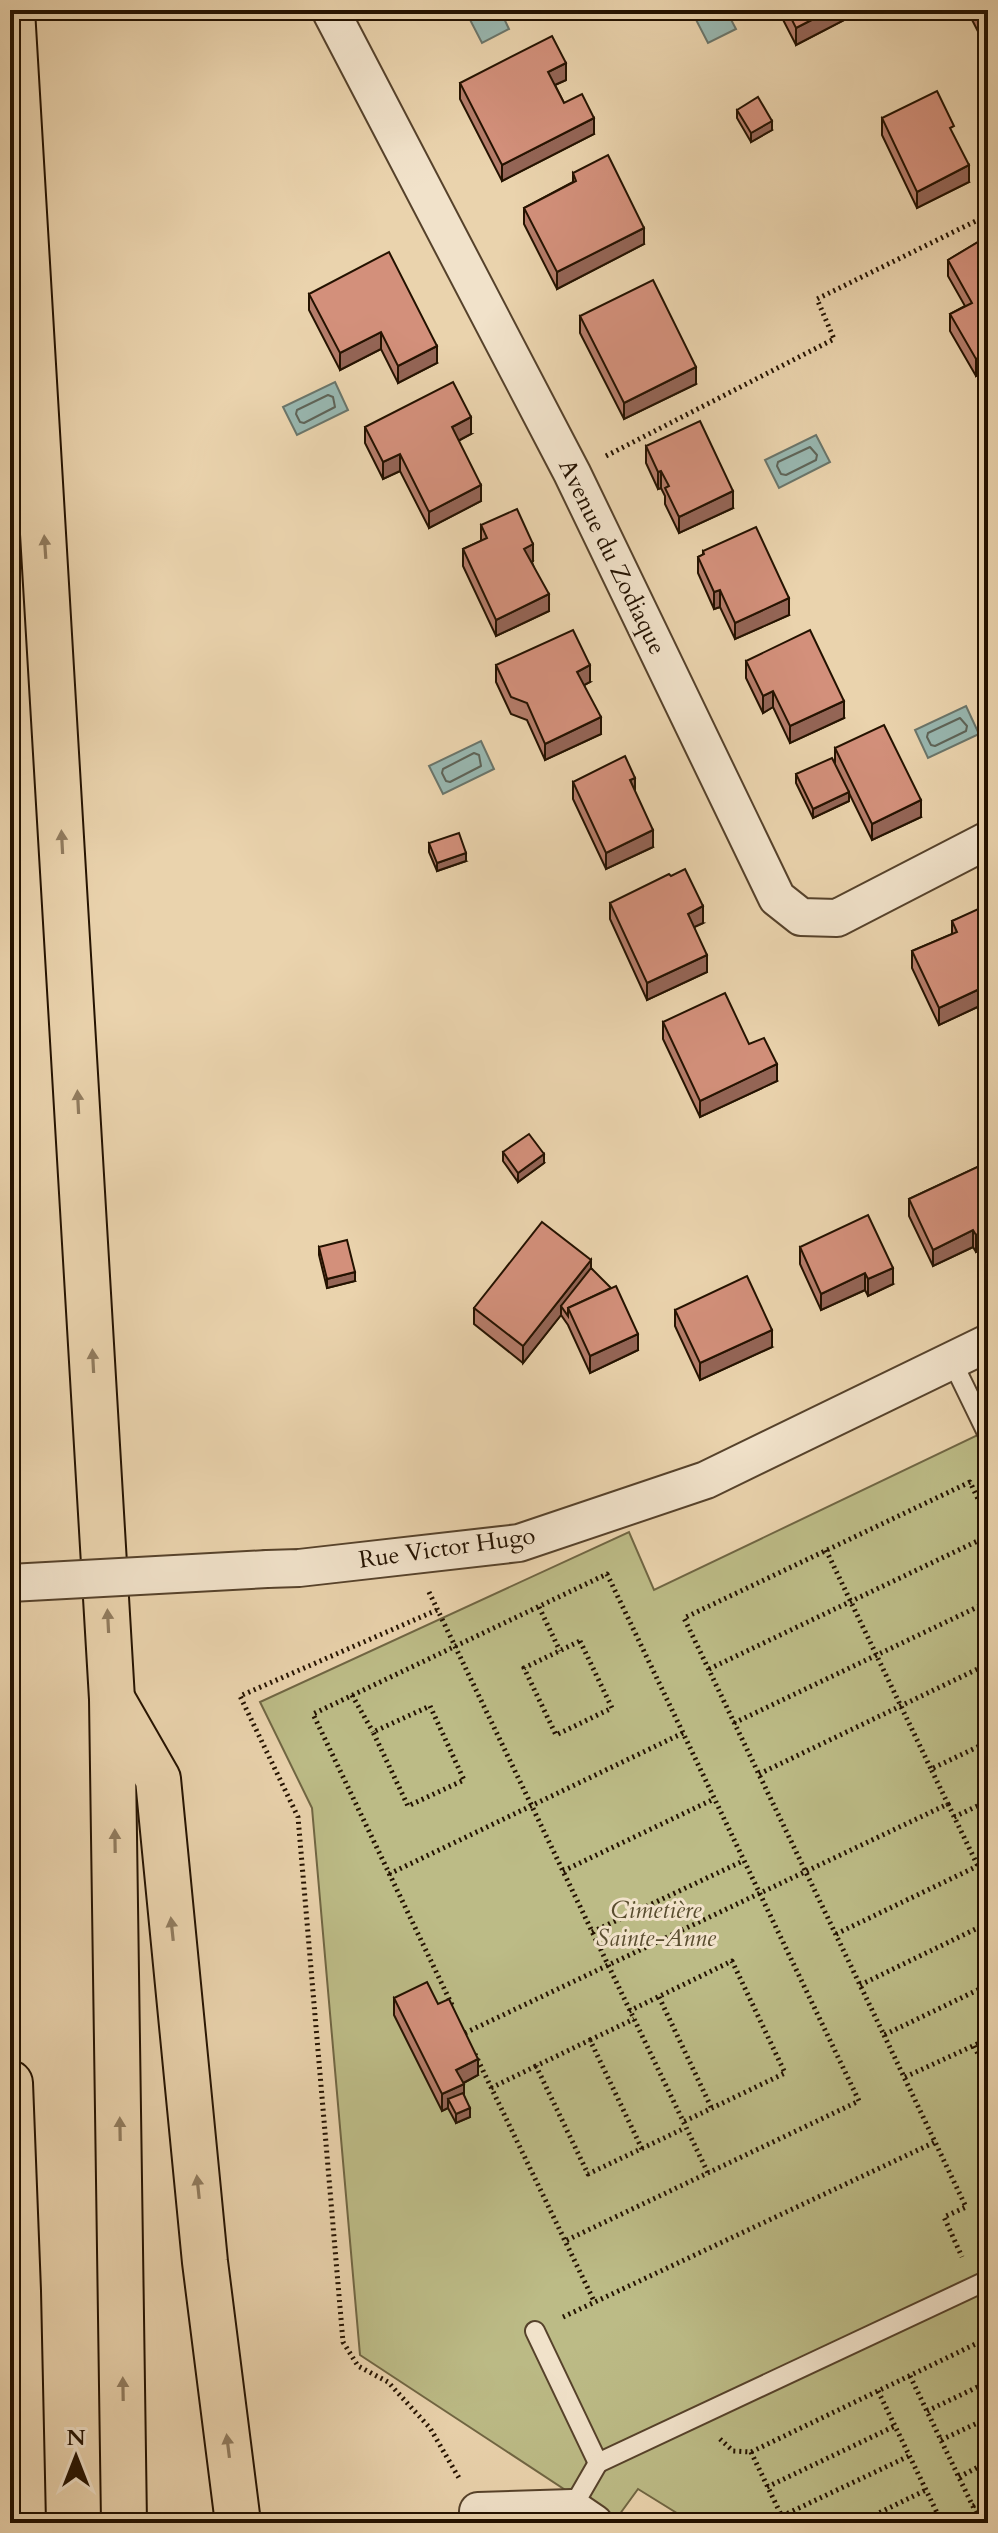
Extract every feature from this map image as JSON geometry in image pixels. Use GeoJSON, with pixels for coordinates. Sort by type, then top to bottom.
{"type":"FeatureCollection","features":[{"type":"Feature","properties":{"kind":"highway"},"geometry":{"type":"LineString","coordinates":[[12,10],[112,1699],[124,2523]]}},
{"type":"Feature","properties":{"kind":"highway"},"geometry":{"type":"LineString","coordinates":[[112,1699],[158,1779],[205,2262],[238,2523]]}},
{"type":"Feature","properties":{"kind":"highway"},"geometry":{"type":"LineString","coordinates":[[10,2083],[23,2523]]}},
{"type":"Feature","properties":{"kind":"street","name":"Avenue du Zodiaque"},"geometry":{"type":"LineString","coordinates":[[330,10],[572,473],[777,898],[801,917],[837,918],[988,840]]}},
{"type":"Feature","properties":{"kind":"street","name":"Rue Victor Hugo"},"geometry":{"type":"LineString","coordinates":[[10,1583],[299,1568],[519,1543],[706,1480],[988,1343]]}},
{"type":"Feature","properties":{"kind":"street"},"geometry":{"type":"LineString","coordinates":[[478,2511],[583,2516]]}},
{"type":"Feature","properties":{"kind":"lane"},"geometry":{"type":"LineString","coordinates":[[952,1361],[988,1435]]}},
{"type":"Feature","properties":{"kind":"lane"},"geometry":{"type":"LineString","coordinates":[[598,2463],[982,2283]]}},
{"type":"Feature","properties":{"kind":"lane"},"geometry":{"type":"LineString","coordinates":[[535,2331],[598,2463],[583,2516]]}},
{"type":"Feature","properties":{"kind":"path"},"geometry":{"type":"LineString","coordinates":[[572,473],[834,339],[817,299],[988,215]]}},
{"type":"Feature","properties":{"kind":"path"},"geometry":{"type":"LineString","coordinates":[[982,2283],[944,2217],[966,2207],[684,1618],[970,1482],[988,1520]]}},
{"type":"Feature","properties":{"kind":"path"},"geometry":{"type":"LineString","coordinates":[[709,1669],[988,1536]]}},
{"type":"Feature","properties":{"kind":"path"},"geometry":{"type":"LineString","coordinates":[[826,1550],[988,1887]]}},
{"type":"Feature","properties":{"kind":"path"},"geometry":{"type":"LineString","coordinates":[[412,1555],[708,2173]]}},
{"type":"Feature","properties":{"kind":"path"},"geometry":{"type":"LineString","coordinates":[[453,2007],[313,1714],[607,1574],[859,2101],[565,2241]]}},
{"type":"Feature","properties":{"kind":"path"},"geometry":{"type":"LineString","coordinates":[[734,1723],[988,1602]]}},
{"type":"Feature","properties":{"kind":"path"},"geometry":{"type":"LineString","coordinates":[[539,1607],[560,1651]]}},
{"type":"Feature","properties":{"kind":"path"},"geometry":{"type":"LineString","coordinates":[[437,1610],[240,1696],[298,1817],[343,2342],[358,2366],[388,2382],[430,2428],[478,2511]]}},
{"type":"Feature","properties":{"kind":"path"},"geometry":{"type":"LineString","coordinates":[[580,1641],[612,1708],[556,1735],[524,1668],[560,1651],[580,1641]]}},
{"type":"Feature","properties":{"kind":"path"},"geometry":{"type":"LineString","coordinates":[[759,1774],[988,1664]]}},
{"type":"Feature","properties":{"kind":"path"},"geometry":{"type":"LineString","coordinates":[[352,1695],[408,1806],[464,1780],[430,1706],[373,1732]]}},
{"type":"Feature","properties":{"kind":"path"},"geometry":{"type":"LineString","coordinates":[[389,1874],[683,1733]]}},
{"type":"Feature","properties":{"kind":"path"},"geometry":{"type":"LineString","coordinates":[[931,1769],[988,1742]]}},
{"type":"Feature","properties":{"kind":"path"},"geometry":{"type":"LineString","coordinates":[[563,1871],[714,1799]]}},
{"type":"Feature","properties":{"kind":"path"},"geometry":{"type":"LineString","coordinates":[[954,1817],[988,1801]]}},
{"type":"Feature","properties":{"kind":"path"},"geometry":{"type":"LineString","coordinates":[[465,2033],[948,1804]]}},
{"type":"Feature","properties":{"kind":"path"},"geometry":{"type":"LineString","coordinates":[[592,1932],[744,1860]]}},
{"type":"Feature","properties":{"kind":"path"},"geometry":{"type":"LineString","coordinates":[[836,1934],[988,1861]]}},
{"type":"Feature","properties":{"kind":"path"},"geometry":{"type":"LineString","coordinates":[[860,1985],[988,1923]]}},
{"type":"Feature","properties":{"kind":"path"},"geometry":{"type":"LineString","coordinates":[[536,2066],[588,2174],[785,2073],[732,1961],[629,2011]]}},
{"type":"Feature","properties":{"kind":"path"},"geometry":{"type":"LineString","coordinates":[[884,2035],[988,1985]]}},
{"type":"Feature","properties":{"kind":"path"},"geometry":{"type":"LineString","coordinates":[[659,1997],[712,2109]]}},
{"type":"Feature","properties":{"kind":"path"},"geometry":{"type":"LineString","coordinates":[[491,2088],[634,2019]]}},
{"type":"Feature","properties":{"kind":"path"},"geometry":{"type":"LineString","coordinates":[[459,2020],[594,2301],[935,2142]]}},
{"type":"Feature","properties":{"kind":"path"},"geometry":{"type":"LineString","coordinates":[[905,2077],[988,2039]]}},
{"type":"Feature","properties":{"kind":"path"},"geometry":{"type":"LineString","coordinates":[[590,2040],[642,2149]]}},
{"type":"Feature","properties":{"kind":"path"},"geometry":{"type":"LineString","coordinates":[[974,2046],[988,2073]]}},
{"type":"Feature","properties":{"kind":"path"},"geometry":{"type":"LineString","coordinates":[[909,2456],[783,2520],[751,2452],[988,2338]]}},
{"type":"Feature","properties":{"kind":"path"},"geometry":{"type":"LineString","coordinates":[[910,2376],[981,2523]]}},
{"type":"Feature","properties":{"kind":"path"},"geometry":{"type":"LineString","coordinates":[[927,2411],[988,2382]]}},
{"type":"Feature","properties":{"kind":"path"},"geometry":{"type":"LineString","coordinates":[[878,2391],[939,2522]]}},
{"type":"Feature","properties":{"kind":"path"},"geometry":{"type":"LineString","coordinates":[[941,2440],[988,2418]]}},
{"type":"Feature","properties":{"kind":"path"},"geometry":{"type":"LineString","coordinates":[[767,2487],[895,2426]]}},
{"type":"Feature","properties":{"kind":"path"},"geometry":{"type":"LineString","coordinates":[[959,2477],[988,2462]]}},
{"type":"Feature","properties":{"kind":"path"},"geometry":{"type":"LineString","coordinates":[[858,2523],[926,2490]]}},
{"type":"Feature","properties":{"kind":"path"},"geometry":{"type":"LineString","coordinates":[[973,2506],[988,2499]]}},
{"type":"Feature","properties":{"kind":"green space","name":"Cimetière Sainte-Anne"},"geometry":{"type":"Polygon","coordinates":[[[988,1430],[988,2523],[693,2523],[638,2489],[614,2522],[360,2355],[312,1808],[260,1702],[629,1532],[654,1590],[988,1430]]]}},
{"type":"Feature","properties":{"kind":"water"},"geometry":{"type":"Polygon","coordinates":[[[465,10],[500,10],[509,29],[482,43],[465,10]]]}},
{"type":"Feature","properties":{"kind":"water"},"geometry":{"type":"Polygon","coordinates":[[[691,10],[726,10],[736,29],[708,43],[691,10]]]}},
{"type":"Feature","properties":{"kind":"water"},"geometry":{"type":"Polygon","coordinates":[[[335,382],[348,410],[297,435],[283,407],[335,382]]]}},
{"type":"Feature","properties":{"kind":"water"},"geometry":{"type":"Polygon","coordinates":[[[816,435],[830,462],[779,488],[765,460],[816,435]]]}},
{"type":"Feature","properties":{"kind":"water"},"geometry":{"type":"Polygon","coordinates":[[[966,706],[979,734],[928,758],[915,730],[966,706]]]}},
{"type":"Feature","properties":{"kind":"water"},"geometry":{"type":"Polygon","coordinates":[[[481,741],[494,769],[443,794],[429,766],[481,741]]]}},
{"type":"Feature","properties":{"kind":"building"},"geometry":{"type":"Polygon","coordinates":[[[787,10],[831,10],[796,28],[787,10]]]}},
{"type":"Feature","properties":{"kind":"building"},"geometry":{"type":"Polygon","coordinates":[[[975,10],[988,10],[988,35],[975,10]]]}},
{"type":"Feature","properties":{"kind":"building"},"geometry":{"type":"Polygon","coordinates":[[[552,36],[566,63],[548,72],[564,103],[582,94],[594,118],[502,165],[460,83],[552,36]]]}},
{"type":"Feature","properties":{"kind":"building"},"geometry":{"type":"Polygon","coordinates":[[[937,91],[954,126],[950,128],[969,165],[917,192],[882,118],[937,91]]]}},
{"type":"Feature","properties":{"kind":"building"},"geometry":{"type":"Polygon","coordinates":[[[758,97],[772,121],[751,133],[737,110],[758,97]]]}},
{"type":"Feature","properties":{"kind":"building"},"geometry":{"type":"Polygon","coordinates":[[[608,155],[644,228],[557,272],[524,208],[576,181],[573,173],[608,155]]]}},
{"type":"Feature","properties":{"kind":"building"},"geometry":{"type":"Polygon","coordinates":[[[988,236],[988,352],[976,359],[950,314],[972,303],[948,260],[988,236]]]}},
{"type":"Feature","properties":{"kind":"building"},"geometry":{"type":"Polygon","coordinates":[[[389,252],[437,346],[398,366],[381,332],[340,353],[309,294],[389,252]]]}},
{"type":"Feature","properties":{"kind":"building"},"geometry":{"type":"Polygon","coordinates":[[[653,280],[696,367],[624,403],[580,316],[653,280]]]}},
{"type":"Feature","properties":{"kind":"building"},"geometry":{"type":"Polygon","coordinates":[[[453,382],[471,417],[452,427],[481,485],[429,512],[400,454],[383,462],[365,427],[453,382]]]}},
{"type":"Feature","properties":{"kind":"building"},"geometry":{"type":"Polygon","coordinates":[[[700,421],[733,491],[679,517],[665,488],[669,486],[661,471],[658,472],[646,446],[700,421]]]}},
{"type":"Feature","properties":{"kind":"building"},"geometry":{"type":"Polygon","coordinates":[[[517,509],[533,544],[524,549],[549,594],[496,620],[463,549],[487,538],[481,525],[517,509]]]}},
{"type":"Feature","properties":{"kind":"building"},"geometry":{"type":"Polygon","coordinates":[[[756,527],[789,598],[735,623],[720,590],[714,592],[698,557],[704,554],[703,551],[756,527]]]}},
{"type":"Feature","properties":{"kind":"building"},"geometry":{"type":"Polygon","coordinates":[[[573,630],[590,665],[577,672],[601,717],[545,744],[527,703],[511,697],[496,665],[573,630]]]}},
{"type":"Feature","properties":{"kind":"building"},"geometry":{"type":"Polygon","coordinates":[[[810,630],[844,701],[790,726],[773,691],[763,696],[746,661],[810,630]]]}},
{"type":"Feature","properties":{"kind":"building"},"geometry":{"type":"Polygon","coordinates":[[[884,725],[921,800],[872,824],[835,748],[884,725]]]}},
{"type":"Feature","properties":{"kind":"building"},"geometry":{"type":"Polygon","coordinates":[[[625,756],[635,778],[630,780],[653,830],[606,853],[573,782],[625,756]]]}},
{"type":"Feature","properties":{"kind":"building"},"geometry":{"type":"Polygon","coordinates":[[[832,758],[849,792],[813,809],[796,774],[832,758]]]}},
{"type":"Feature","properties":{"kind":"building"},"geometry":{"type":"Polygon","coordinates":[[[459,833],[466,853],[437,863],[429,843],[459,833]]]}},
{"type":"Feature","properties":{"kind":"building"},"geometry":{"type":"Polygon","coordinates":[[[685,869],[703,906],[688,914],[707,955],[647,983],[610,903],[685,869]]]}},
{"type":"Feature","properties":{"kind":"building"},"geometry":{"type":"Polygon","coordinates":[[[987,905],[988,985],[939,1008],[912,951],[957,932],[952,921],[987,905]]]}},
{"type":"Feature","properties":{"kind":"building"},"geometry":{"type":"Polygon","coordinates":[[[725,993],[749,1044],[764,1038],[777,1064],[700,1101],[663,1022],[725,993]]]}},
{"type":"Feature","properties":{"kind":"building"},"geometry":{"type":"Polygon","coordinates":[[[529,1134],[544,1154],[518,1173],[503,1152],[529,1134]]]}},
{"type":"Feature","properties":{"kind":"building"},"geometry":{"type":"Polygon","coordinates":[[[988,1162],[988,1229],[976,1235],[973,1230],[933,1250],[909,1199],[988,1162]]]}},
{"type":"Feature","properties":{"kind":"building"},"geometry":{"type":"Polygon","coordinates":[[[868,1215],[893,1268],[868,1279],[865,1273],[821,1294],[800,1247],[868,1215]]]}},
{"type":"Feature","properties":{"kind":"building"},"geometry":{"type":"Polygon","coordinates":[[[542,1222],[591,1260],[523,1346],[474,1308],[542,1222]]]}},
{"type":"Feature","properties":{"kind":"building"},"geometry":{"type":"Polygon","coordinates":[[[347,1240],[355,1272],[327,1279],[319,1247],[347,1240]]]}},
{"type":"Feature","properties":{"kind":"building"},"geometry":{"type":"Polygon","coordinates":[[[591,1268],[611,1288],[568,1308],[568,1316],[561,1306],[591,1268]]]}},
{"type":"Feature","properties":{"kind":"building"},"geometry":{"type":"Polygon","coordinates":[[[747,1276],[772,1330],[700,1363],[675,1310],[747,1276]]]}},
{"type":"Feature","properties":{"kind":"building"},"geometry":{"type":"Polygon","coordinates":[[[616,1286],[638,1334],[590,1356],[568,1308],[616,1286]]]}},
{"type":"Feature","properties":{"kind":"building"},"geometry":{"type":"Polygon","coordinates":[[[427,1982],[438,2004],[449,1999],[478,2059],[456,2070],[464,2084],[442,2094],[394,1998],[427,1982]]]}},
{"type":"Feature","properties":{"kind":"building"},"geometry":{"type":"Polygon","coordinates":[[[463,2093],[470,2108],[456,2114],[448,2099],[463,2093]]]}}]}
